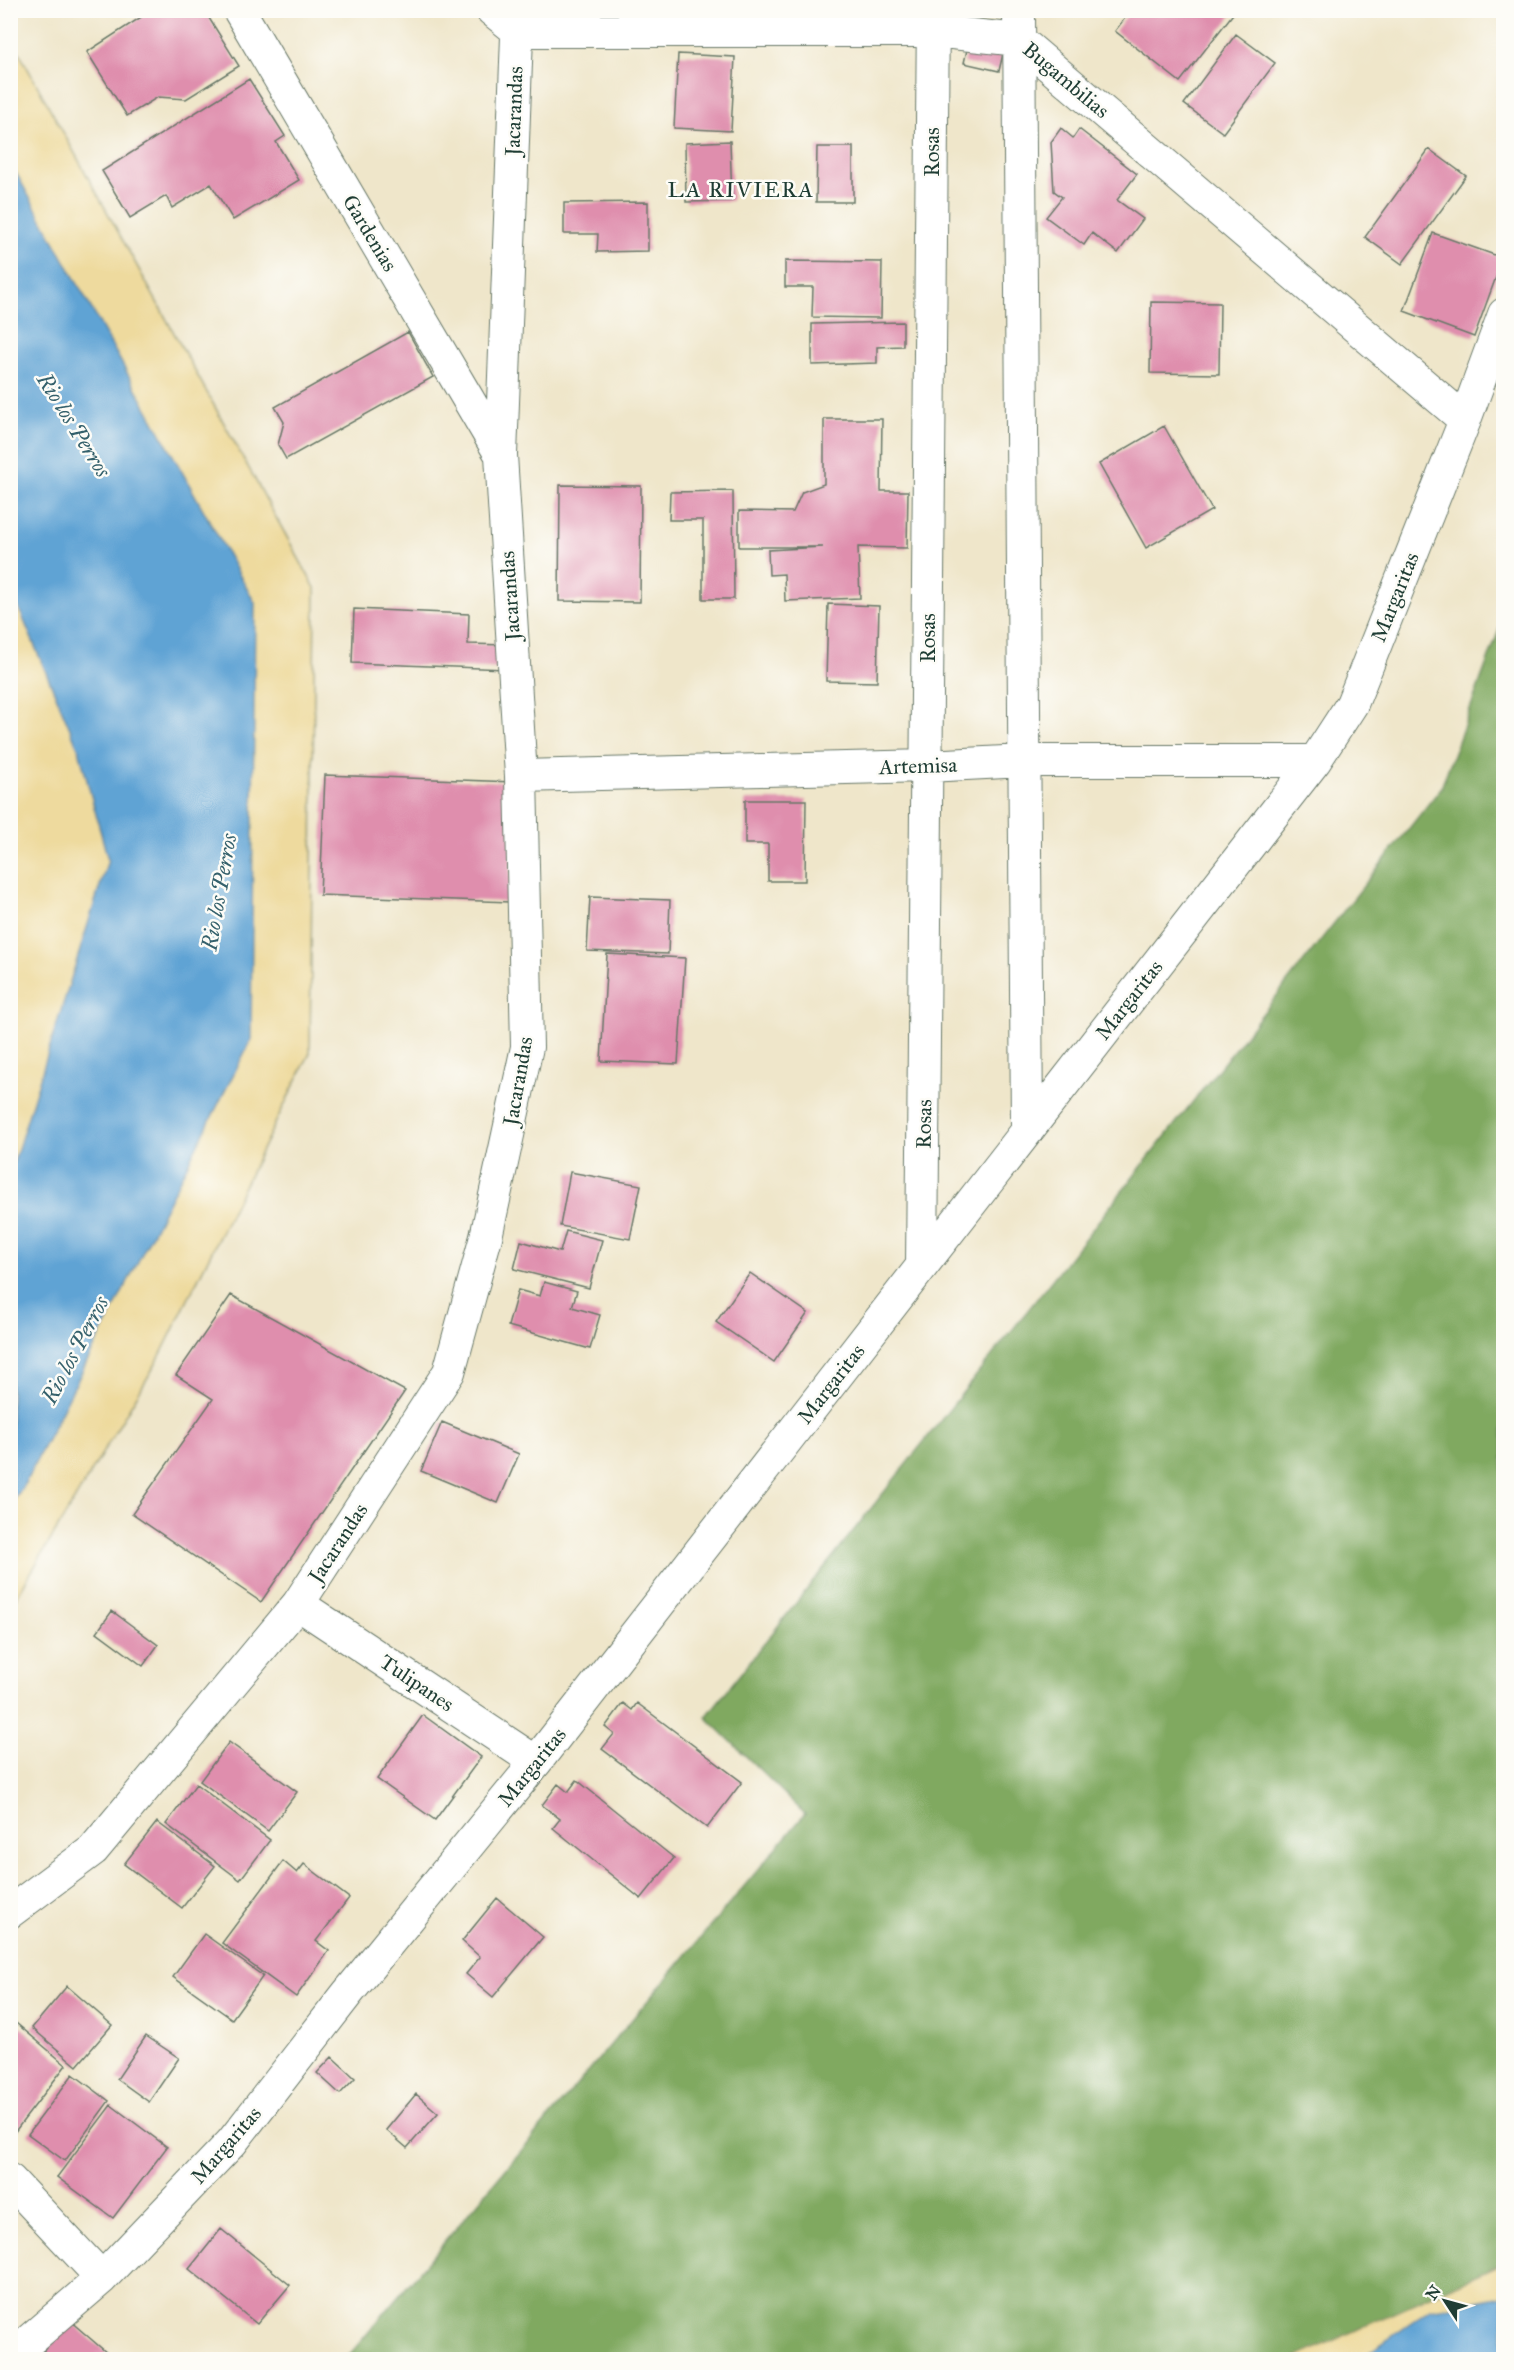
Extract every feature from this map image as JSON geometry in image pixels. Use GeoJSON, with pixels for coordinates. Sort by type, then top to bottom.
{"type":"FeatureCollection","features":[{"type":"Feature","properties":{"kind":"street","name":"Gardenias"},"geometry":{"type":"LineString","coordinates":[[239,10],[501,456]]}},
{"type":"Feature","properties":{"kind":"street"},"geometry":{"type":"LineString","coordinates":[[492,10],[518,21]]}},
{"type":"Feature","properties":{"kind":"street","name":"Jacarandas"},"geometry":{"type":"LineString","coordinates":[[10,1912],[93,1850],[298,1604],[449,1372],[486,1237],[527,1047],[521,776],[501,456],[518,21]]}},
{"type":"Feature","properties":{"kind":"street","name":"Bugambilias"},"geometry":{"type":"LineString","coordinates":[[518,21],[933,21],[1019,25],[1465,420]]}},
{"type":"Feature","properties":{"kind":"street","name":"Rosas"},"geometry":{"type":"LineString","coordinates":[[922,1266],[933,21]]}},
{"type":"Feature","properties":{"kind":"street"},"geometry":{"type":"LineString","coordinates":[[1019,25],[1027,1130]]}},
{"type":"Feature","properties":{"kind":"street","name":"Margaritas"},"geometry":{"type":"LineString","coordinates":[[10,2356],[102,2278],[232,2142],[347,1994],[536,1762],[1316,761],[1352,704],[1465,420],[1503,314]]}},
{"type":"Feature","properties":{"kind":"street","name":"Artemisa"},"geometry":{"type":"LineString","coordinates":[[521,776],[927,766],[1024,761],[1316,761]]}},
{"type":"Feature","properties":{"kind":"street","name":"Tulipanes"},"geometry":{"type":"LineString","coordinates":[[298,1604],[536,1762]]}},
{"type":"Feature","properties":{"kind":"street"},"geometry":{"type":"LineString","coordinates":[[10,2180],[102,2278]]}},
{"type":"Feature","properties":{"kind":"green space"},"geometry":{"type":"Polygon","coordinates":[[[1503,619],[1503,2263],[1293,2359],[345,2360],[805,1814],[706,1717],[1441,788],[1503,619]]]}},
{"type":"Feature","properties":{"kind":"sand"},"geometry":{"type":"Polygon","coordinates":[[[11,38],[315,588],[310,1053],[157,1362],[11,1606],[11,38]]]}},
{"type":"Feature","properties":{"kind":"sand"},"geometry":{"type":"Polygon","coordinates":[[[1503,2263],[1503,2359],[1293,2359],[1503,2263]]]}},
{"type":"Feature","properties":{"kind":"water","name":"Rio los Perros"},"geometry":{"type":"Polygon","coordinates":[[[10,162],[255,603],[251,1040],[24,1485],[11,1504],[11,1171],[108,860],[79,750],[11,590],[10,162]]]}},
{"type":"Feature","properties":{"kind":"water"},"geometry":{"type":"Polygon","coordinates":[[[1503,2296],[1503,2359],[1360,2359],[1430,2310],[1503,2296]]]}},
{"type":"Feature","properties":{"kind":"building"},"geometry":{"type":"Polygon","coordinates":[[[152,10],[204,10],[239,66],[186,99],[158,97],[127,116],[87,52],[152,10]]]}},
{"type":"Feature","properties":{"kind":"building"},"geometry":{"type":"Polygon","coordinates":[[[1131,10],[1236,10],[1180,82],[1115,31],[1131,10]]]}},
{"type":"Feature","properties":{"kind":"building"},"geometry":{"type":"Polygon","coordinates":[[[1236,34],[1275,63],[1223,133],[1184,104],[1236,34]]]}},
{"type":"Feature","properties":{"kind":"building"},"geometry":{"type":"Polygon","coordinates":[[[969,41],[1004,49],[999,71],[964,63],[969,41]]]}},
{"type":"Feature","properties":{"kind":"building"},"geometry":{"type":"Polygon","coordinates":[[[678,54],[735,57],[731,131],[674,128],[678,54]]]}},
{"type":"Feature","properties":{"kind":"building"},"geometry":{"type":"Polygon","coordinates":[[[249,79],[285,136],[276,142],[299,180],[233,220],[211,184],[172,208],[166,196],[130,218],[102,171],[249,79]]]}},
{"type":"Feature","properties":{"kind":"building"},"geometry":{"type":"Polygon","coordinates":[[[1061,128],[1073,138],[1079,129],[1137,174],[1117,200],[1143,219],[1118,253],[1092,233],[1084,245],[1046,217],[1062,197],[1054,191],[1051,142],[1061,128]]]}},
{"type":"Feature","properties":{"kind":"building"},"geometry":{"type":"Polygon","coordinates":[[[730,141],[732,201],[686,202],[685,143],[730,141]]]}},
{"type":"Feature","properties":{"kind":"building"},"geometry":{"type":"Polygon","coordinates":[[[817,147],[853,147],[853,202],[816,202],[817,147]]]}},
{"type":"Feature","properties":{"kind":"building"},"geometry":{"type":"Polygon","coordinates":[[[1429,149],[1466,176],[1402,264],[1365,237],[1429,149]]]}},
{"type":"Feature","properties":{"kind":"building"},"geometry":{"type":"Polygon","coordinates":[[[648,202],[648,251],[597,252],[598,234],[564,234],[564,203],[648,202]]]}},
{"type":"Feature","properties":{"kind":"building"},"geometry":{"type":"Polygon","coordinates":[[[1433,233],[1503,258],[1474,337],[1404,311],[1433,233]]]}},
{"type":"Feature","properties":{"kind":"building"},"geometry":{"type":"Polygon","coordinates":[[[785,261],[882,262],[881,318],[812,317],[813,287],[785,287],[785,261]]]}},
{"type":"Feature","properties":{"kind":"building"},"geometry":{"type":"Polygon","coordinates":[[[1151,302],[1220,303],[1219,374],[1150,373],[1151,302]]]}},
{"type":"Feature","properties":{"kind":"building"},"geometry":{"type":"Polygon","coordinates":[[[903,322],[903,346],[877,347],[877,363],[812,365],[812,324],[903,322]]]}},
{"type":"Feature","properties":{"kind":"building"},"geometry":{"type":"Polygon","coordinates":[[[408,332],[433,377],[286,459],[278,445],[284,422],[275,407],[408,332]]]}},
{"type":"Feature","properties":{"kind":"building"},"geometry":{"type":"Polygon","coordinates":[[[824,419],[882,419],[881,491],[908,491],[907,548],[858,547],[860,598],[785,601],[784,574],[769,575],[768,550],[823,547],[739,547],[739,511],[793,512],[802,492],[824,484],[824,419]]]}},
{"type":"Feature","properties":{"kind":"building"},"geometry":{"type":"Polygon","coordinates":[[[1164,426],[1212,510],[1146,548],[1099,464],[1164,426]]]}},
{"type":"Feature","properties":{"kind":"building"},"geometry":{"type":"Polygon","coordinates":[[[560,485],[641,486],[640,602],[559,601],[560,485]]]}},
{"type":"Feature","properties":{"kind":"building"},"geometry":{"type":"Polygon","coordinates":[[[733,491],[734,599],[703,599],[703,520],[669,520],[670,492],[733,491]]]}},
{"type":"Feature","properties":{"kind":"building"},"geometry":{"type":"Polygon","coordinates":[[[828,604],[879,606],[877,682],[826,681],[828,604]]]}},
{"type":"Feature","properties":{"kind":"building"},"geometry":{"type":"Polygon","coordinates":[[[354,609],[469,614],[468,644],[506,645],[505,669],[352,663],[354,609]]]}},
{"type":"Feature","properties":{"kind":"building"},"geometry":{"type":"Polygon","coordinates":[[[325,775],[514,782],[510,902],[320,895],[325,775]]]}},
{"type":"Feature","properties":{"kind":"building"},"geometry":{"type":"Polygon","coordinates":[[[745,800],[806,800],[805,881],[768,881],[768,844],[745,844],[745,800]]]}},
{"type":"Feature","properties":{"kind":"building"},"geometry":{"type":"Polygon","coordinates":[[[590,897],[670,900],[668,954],[587,951],[590,897]]]}},
{"type":"Feature","properties":{"kind":"building"},"geometry":{"type":"Polygon","coordinates":[[[607,954],[685,958],[678,1064],[601,1061],[607,954]]]}},
{"type":"Feature","properties":{"kind":"building"},"geometry":{"type":"Polygon","coordinates":[[[570,1172],[641,1185],[630,1239],[560,1226],[570,1172]]]}},
{"type":"Feature","properties":{"kind":"building"},"geometry":{"type":"Polygon","coordinates":[[[566,1231],[602,1240],[589,1288],[514,1269],[521,1241],[560,1252],[566,1231]]]}},
{"type":"Feature","properties":{"kind":"building"},"geometry":{"type":"Polygon","coordinates":[[[750,1273],[808,1313],[774,1362],[716,1322],[750,1273]]]}},
{"type":"Feature","properties":{"kind":"building"},"geometry":{"type":"Polygon","coordinates":[[[544,1282],[577,1291],[572,1307],[600,1315],[590,1349],[508,1326],[518,1290],[540,1296],[544,1282]]]}},
{"type":"Feature","properties":{"kind":"building"},"geometry":{"type":"Polygon","coordinates":[[[231,1295],[405,1391],[261,1602],[132,1514],[213,1399],[176,1375],[231,1295]]]}},
{"type":"Feature","properties":{"kind":"building"},"geometry":{"type":"Polygon","coordinates":[[[442,1422],[519,1454],[498,1503],[421,1471],[442,1422]]]}},
{"type":"Feature","properties":{"kind":"building"},"geometry":{"type":"Polygon","coordinates":[[[112,1611],[158,1645],[143,1666],[97,1632],[112,1611]]]}},
{"type":"Feature","properties":{"kind":"building"},"geometry":{"type":"Polygon","coordinates":[[[623,1703],[632,1710],[637,1703],[742,1782],[707,1828],[602,1749],[614,1734],[605,1727],[623,1703]]]}},
{"type":"Feature","properties":{"kind":"building"},"geometry":{"type":"Polygon","coordinates":[[[423,1715],[481,1757],[435,1820],[377,1779],[423,1715]]]}},
{"type":"Feature","properties":{"kind":"building"},"geometry":{"type":"Polygon","coordinates":[[[229,1742],[297,1792],[268,1831],[200,1781],[229,1742]]]}},
{"type":"Feature","properties":{"kind":"building"},"geometry":{"type":"Polygon","coordinates":[[[577,1780],[674,1858],[641,1899],[553,1828],[560,1819],[542,1805],[558,1784],[568,1792],[577,1780]]]}},
{"type":"Feature","properties":{"kind":"building"},"geometry":{"type":"Polygon","coordinates":[[[196,1784],[270,1840],[240,1880],[166,1824],[196,1784]]]}},
{"type":"Feature","properties":{"kind":"building"},"geometry":{"type":"Polygon","coordinates":[[[157,1822],[215,1866],[182,1908],[124,1864],[157,1822]]]}},
{"type":"Feature","properties":{"kind":"building"},"geometry":{"type":"Polygon","coordinates":[[[283,1861],[297,1873],[304,1864],[349,1898],[316,1941],[329,1951],[296,1997],[222,1943],[283,1861]]]}},
{"type":"Feature","properties":{"kind":"building"},"geometry":{"type":"Polygon","coordinates":[[[497,1898],[543,1937],[493,1997],[466,1974],[480,1957],[462,1941],[497,1898]]]}},
{"type":"Feature","properties":{"kind":"building"},"geometry":{"type":"Polygon","coordinates":[[[204,1934],[263,1976],[232,2019],[173,1977],[204,1934]]]}},
{"type":"Feature","properties":{"kind":"building"},"geometry":{"type":"Polygon","coordinates":[[[67,1986],[112,2025],[77,2066],[32,2028],[67,1986]]]}},
{"type":"Feature","properties":{"kind":"building"},"geometry":{"type":"Polygon","coordinates":[[[10,2018],[66,2065],[10,2138],[10,2018]]]}},
{"type":"Feature","properties":{"kind":"building"},"geometry":{"type":"Polygon","coordinates":[[[146,2036],[179,2058],[149,2102],[117,2079],[146,2036]]]}},
{"type":"Feature","properties":{"kind":"building"},"geometry":{"type":"Polygon","coordinates":[[[332,2057],[355,2078],[340,2094],[317,2073],[332,2057]]]}},
{"type":"Feature","properties":{"kind":"building"},"geometry":{"type":"Polygon","coordinates":[[[73,2074],[109,2101],[65,2161],[28,2134],[73,2074]]]}},
{"type":"Feature","properties":{"kind":"building"},"geometry":{"type":"Polygon","coordinates":[[[416,2094],[438,2113],[407,2148],[386,2130],[416,2094]]]}},
{"type":"Feature","properties":{"kind":"building"},"geometry":{"type":"Polygon","coordinates":[[[111,2105],[167,2147],[113,2218],[57,2177],[111,2105]]]}},
{"type":"Feature","properties":{"kind":"building"},"geometry":{"type":"Polygon","coordinates":[[[221,2229],[290,2285],[257,2324],[189,2269],[221,2229]]]}},
{"type":"Feature","properties":{"kind":"building"},"geometry":{"type":"Polygon","coordinates":[[[69,2320],[115,2360],[36,2360],[69,2320]]]}},
{"type":"Feature","properties":{"kind":"district","name":"LA RIVIERA"},"geometry":{"type":"Point","coordinates":[741,189]}}]}
